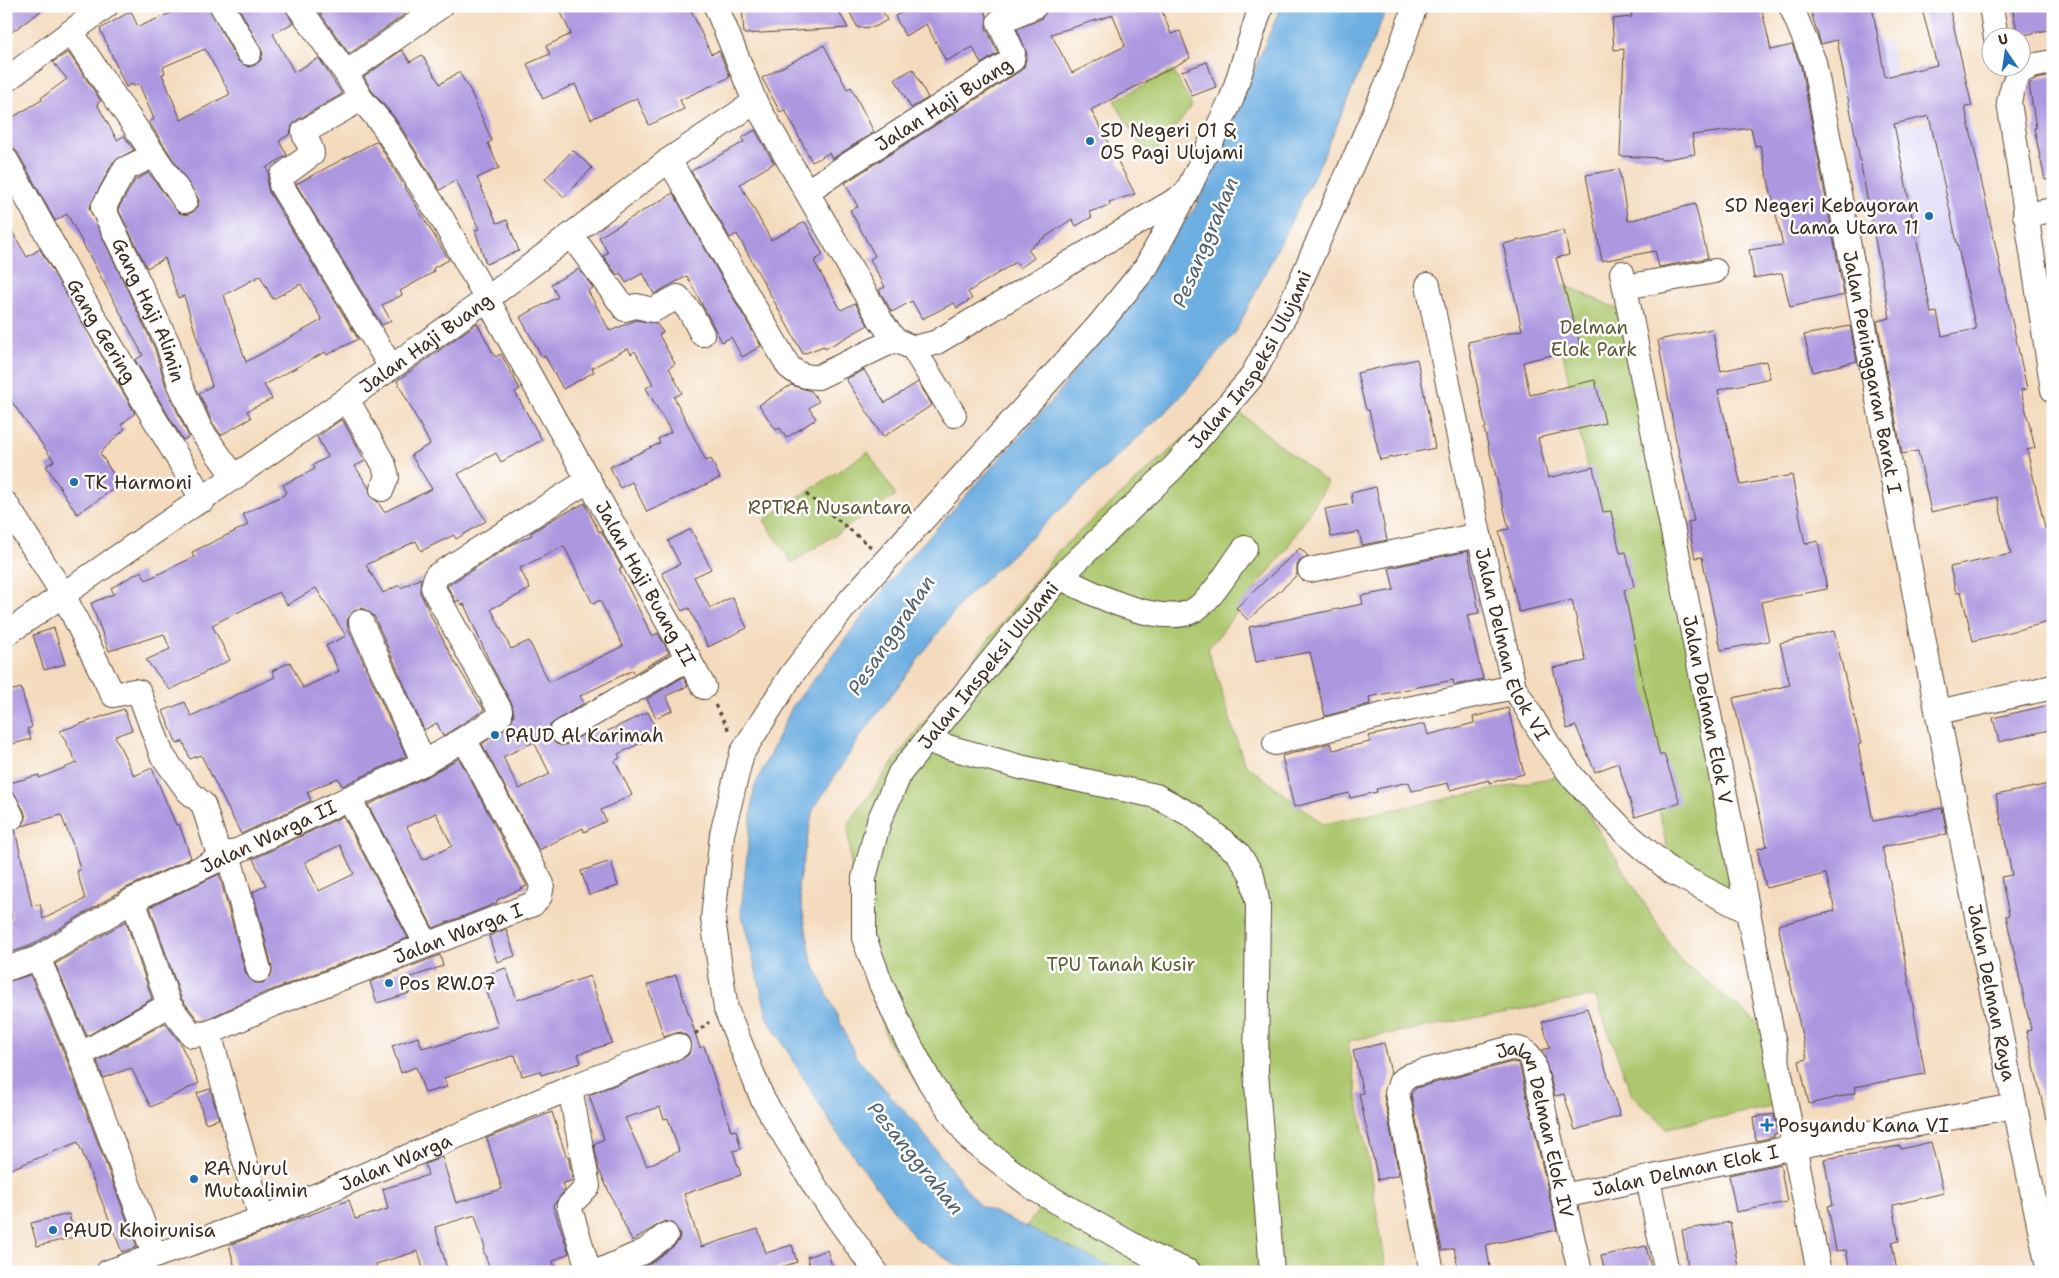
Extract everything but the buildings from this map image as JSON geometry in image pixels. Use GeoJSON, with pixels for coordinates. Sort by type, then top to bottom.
{"type":"FeatureCollection","features":[{"type":"Feature","properties":{"kind":"street"},"geometry":{"type":"LineString","coordinates":[[6,80],[106,6]]}},
{"type":"Feature","properties":{"kind":"street"},"geometry":{"type":"LineString","coordinates":[[222,6],[249,53]]}},
{"type":"Feature","properties":{"kind":"street","name":"Jalan Haji Buang II"},"geometry":{"type":"LineString","coordinates":[[298,6],[346,73],[361,100],[383,126],[434,206],[590,480],[704,687]]}},
{"type":"Feature","properties":{"kind":"street"},"geometry":{"type":"LineString","coordinates":[[346,73],[441,6]]}},
{"type":"Feature","properties":{"kind":"street"},"geometry":{"type":"LineString","coordinates":[[716,6],[755,102],[806,191],[882,321],[904,344],[954,415]]}},
{"type":"Feature","properties":{"kind":"street","name":"Jalan Haji Buang"},"geometry":{"type":"LineString","coordinates":[[806,191],[1012,60],[1013,54],[999,22],[1035,6]]}},
{"type":"Feature","properties":{"kind":"street"},"geometry":{"type":"LineString","coordinates":[[876,1272],[816,1188],[763,1100],[726,1009],[713,919],[722,834],[742,753],[792,674],[851,599],[1098,326],[1146,267],[1186,194],[1232,98],[1261,6]]}},
{"type":"Feature","properties":{"kind":"street","name":"Jalan Inspeksi Ulujami"},"geometry":{"type":"LineString","coordinates":[[1189,1272],[1152,1256],[1034,1190],[971,1140],[930,1084],[881,984],[864,938],[864,878],[878,821],[900,773],[1060,578],[1174,467],[1251,378],[1290,306],[1320,238],[1392,73],[1415,6]]}},
{"type":"Feature","properties":{"kind":"street","name":"Jalan Peninggaran Barat I"},"geometry":{"type":"LineString","coordinates":[[1791,6],[1814,62],[1938,712]]}},
{"type":"Feature","properties":{"kind":"street"},"geometry":{"type":"LineString","coordinates":[[1991,6],[1994,28]]}},
{"type":"Feature","properties":{"kind":"street"},"geometry":{"type":"LineString","coordinates":[[71,32],[185,201]]}},
{"type":"Feature","properties":{"kind":"street"},"geometry":{"type":"LineString","coordinates":[[2053,62],[2027,66],[2008,86],[2025,215],[2050,355],[2053,390]]}},
{"type":"Feature","properties":{"kind":"street"},"geometry":{"type":"LineString","coordinates":[[361,100],[304,132],[312,154],[282,176],[281,185],[390,367]]}},
{"type":"Feature","properties":{"kind":"street","name":"Jalan Haji Buang"},"geometry":{"type":"LineString","coordinates":[[6,634],[347,399],[487,299],[669,160],[755,102]]}},
{"type":"Feature","properties":{"kind":"street","name":"Gang Haji Alimin"},"geometry":{"type":"LineString","coordinates":[[154,155],[125,168],[102,208],[164,335],[178,382],[200,429],[235,478]]}},
{"type":"Feature","properties":{"kind":"street","name":"Gang Gering"},"geometry":{"type":"LineString","coordinates":[[6,160],[83,299],[203,500]]}},
{"type":"Feature","properties":{"kind":"street"},"geometry":{"type":"LineString","coordinates":[[669,160],[789,367],[805,378],[818,377],[904,344],[935,343],[1186,194]]}},
{"type":"Feature","properties":{"kind":"street"},"geometry":{"type":"LineString","coordinates":[[2025,215],[2053,210]]}},
{"type":"Feature","properties":{"kind":"street"},"geometry":{"type":"LineString","coordinates":[[571,235],[625,309],[636,306],[653,310],[674,297],[678,297],[691,312],[702,334]]}},
{"type":"Feature","properties":{"kind":"street","name":"Jalan Delman Elok V"},"geometry":{"type":"LineString","coordinates":[[1715,271],[1623,280],[1819,1272]]}},
{"type":"Feature","properties":{"kind":"street","name":"Jalan Delman Elok VI"},"geometry":{"type":"LineString","coordinates":[[1428,285],[1479,535],[1514,687],[1548,744],[1574,779],[1626,833],[1672,872],[1747,911]]}},
{"type":"Feature","properties":{"kind":"street"},"geometry":{"type":"LineString","coordinates":[[347,399],[384,465],[387,477],[382,489]]}},
{"type":"Feature","properties":{"kind":"street","name":"Jalan Haji Buang II"},"geometry":{"type":"LineString","coordinates":[[500,715],[500,710],[435,592],[434,580],[436,576],[590,480]]}},
{"type":"Feature","properties":{"kind":"street"},"geometry":{"type":"LineString","coordinates":[[6,504],[63,594],[113,695],[134,691],[139,692],[162,756],[188,791],[203,804],[224,856],[259,970]]}},
{"type":"Feature","properties":{"kind":"street"},"geometry":{"type":"LineString","coordinates":[[1310,570],[1479,535]]}},
{"type":"Feature","properties":{"kind":"street"},"geometry":{"type":"LineString","coordinates":[[1060,578],[1104,600],[1165,616],[1179,615],[1194,611],[1206,600],[1245,548]]}},
{"type":"Feature","properties":{"kind":"street"},"geometry":{"type":"LineString","coordinates":[[361,622],[424,763]]}},
{"type":"Feature","properties":{"kind":"street"},"geometry":{"type":"LineString","coordinates":[[562,732],[689,658]]}},
{"type":"Feature","properties":{"kind":"street"},"geometry":{"type":"LineString","coordinates":[[1275,743],[1398,711],[1514,687]]}},
{"type":"Feature","properties":{"kind":"street"},"geometry":{"type":"LineString","coordinates":[[1938,712],[2053,687]]}},
{"type":"Feature","properties":{"kind":"street","name":"Jalan Delman Raya"},"geometry":{"type":"LineString","coordinates":[[1938,712],[2014,1106],[2049,1272]]}},
{"type":"Feature","properties":{"kind":"street","name":"Jalan Warga II"},"geometry":{"type":"LineString","coordinates":[[6,969],[38,958],[133,900],[424,763],[500,715]]}},
{"type":"Feature","properties":{"kind":"street","name":"Jalan Warga I"},"geometry":{"type":"LineString","coordinates":[[200,1034],[533,904],[540,896],[542,884],[464,739]]}},
{"type":"Feature","properties":{"kind":"street"},"geometry":{"type":"LineString","coordinates":[[926,741],[1024,768],[1156,796],[1192,816],[1238,853],[1252,875],[1258,905],[1256,1072],[1272,1272]]}},
{"type":"Feature","properties":{"kind":"street"},"geometry":{"type":"LineString","coordinates":[[349,798],[427,945]]}},
{"type":"Feature","properties":{"kind":"street"},"geometry":{"type":"LineString","coordinates":[[133,900],[169,1005],[200,1034],[261,1219]]}},
{"type":"Feature","properties":{"kind":"street"},"geometry":{"type":"LineString","coordinates":[[38,958],[80,1055],[155,1256]]}},
{"type":"Feature","properties":{"kind":"street"},"geometry":{"type":"LineString","coordinates":[[80,1055],[169,1005]]}},
{"type":"Feature","properties":{"kind":"street","name":"Jalan Warga"},"geometry":{"type":"LineString","coordinates":[[108,1272],[261,1219],[570,1088],[678,1046]]}},
{"type":"Feature","properties":{"kind":"street","name":"Jalan Delman Elok IV"},"geometry":{"type":"LineString","coordinates":[[1432,1272],[1397,1106],[1397,1093],[1401,1081],[1411,1075],[1511,1048],[1523,1049],[1529,1054],[1533,1062],[1580,1272]]}},
{"type":"Feature","properties":{"kind":"street"},"geometry":{"type":"LineString","coordinates":[[570,1088],[588,1186],[569,1206],[589,1272]]}},
{"type":"Feature","properties":{"kind":"street","name":"Jalan Delman Elok I"},"geometry":{"type":"LineString","coordinates":[[1563,1196],[1794,1147],[2014,1106]]}},
{"type":"Feature","properties":{"kind":"street"},"geometry":{"type":"LineString","coordinates":[[1648,1179],[1668,1272]]}},
{"type":"Feature","properties":{"kind":"street"},"geometry":{"type":"LineString","coordinates":[[597,1272],[645,1251],[666,1235]]}},
{"type":"Feature","properties":{"kind":"path"},"geometry":{"type":"LineString","coordinates":[[806,494],[866,542]]}},
{"type":"Feature","properties":{"kind":"path"},"geometry":{"type":"LineString","coordinates":[[704,687],[742,753]]}},
{"type":"Feature","properties":{"kind":"path"},"geometry":{"type":"LineString","coordinates":[[678,1046],[726,1009]]}},
{"type":"Feature","properties":{"kind":"shaded area","name":"SD Negeri Kebayoran Lama Utara 11"},"geometry":{"type":"Polygon","coordinates":[[[1890,42],[1907,126],[1969,114],[2028,390],[1988,399],[1952,371],[1938,306],[1887,317],[1835,51],[1890,42]]]}},
{"type":"Feature","properties":{"kind":"green space"},"geometry":{"type":"Polygon","coordinates":[[[1173,70],[1192,106],[1150,161],[1114,101],[1173,70]]]}},
{"type":"Feature","properties":{"kind":"green space","name":"Delman Elok Park"},"geometry":{"type":"Polygon","coordinates":[[[1547,277],[1624,312],[1747,911],[1672,872],[1547,277]]]}},
{"type":"Feature","properties":{"kind":"green space","name":"TPU Tanah Kusir"},"geometry":{"type":"Polygon","coordinates":[[[1225,401],[1328,483],[1285,551],[1208,649],[1244,763],[1323,824],[1564,775],[1679,959],[1764,1028],[1781,1105],[1667,1128],[1632,1095],[1595,996],[1348,1041],[1387,1272],[992,1272],[1046,1200],[952,1132],[887,1040],[855,936],[848,824],[911,738],[1060,549],[1225,401]]]}},
{"type":"Feature","properties":{"kind":"green space","name":"RPTRA Nusantara"},"geometry":{"type":"Polygon","coordinates":[[[868,452],[896,495],[792,563],[764,520],[868,452]]]}},
{"type":"Feature","properties":{"kind":"water","name":"Pesanggrahan"},"geometry":{"type":"Polygon","coordinates":[[[1281,6],[1388,6],[1321,162],[1235,333],[1175,403],[963,600],[862,734],[813,810],[798,886],[812,961],[856,1057],[917,1125],[979,1205],[1122,1272],[966,1272],[914,1237],[837,1133],[768,1019],[741,911],[754,788],[792,707],[904,564],[1057,395],[1197,205],[1281,6]]]}},
{"type":"Feature","properties":{"kind":"place","name":"SD Negeri 01 & 05 Pagi Ulujami"},"geometry":{"type":"Point","coordinates":[1090,141]}},
{"type":"Feature","properties":{"kind":"place","name":"SD Negeri Kebayoran Lama Utara 11"},"geometry":{"type":"Point","coordinates":[1929,216]}},
{"type":"Feature","properties":{"kind":"place","name":"TK Harmoni"},"geometry":{"type":"Point","coordinates":[74,482]}},
{"type":"Feature","properties":{"kind":"place","name":"PAUD Al Karimah"},"geometry":{"type":"Point","coordinates":[495,735]}},
{"type":"Feature","properties":{"kind":"place","name":"Pos RW.07"},"geometry":{"type":"Point","coordinates":[389,983]}},
{"type":"Feature","properties":{"kind":"place","name":"Posyandu Kana VI"},"geometry":{"type":"Point","coordinates":[1767,1125]}},
{"type":"Feature","properties":{"kind":"place","name":"RA Nurul Mutaalimin"},"geometry":{"type":"Point","coordinates":[194,1179]}},
{"type":"Feature","properties":{"kind":"place","name":"PAUD Khoirunisa"},"geometry":{"type":"Point","coordinates":[53,1230]}}]}
